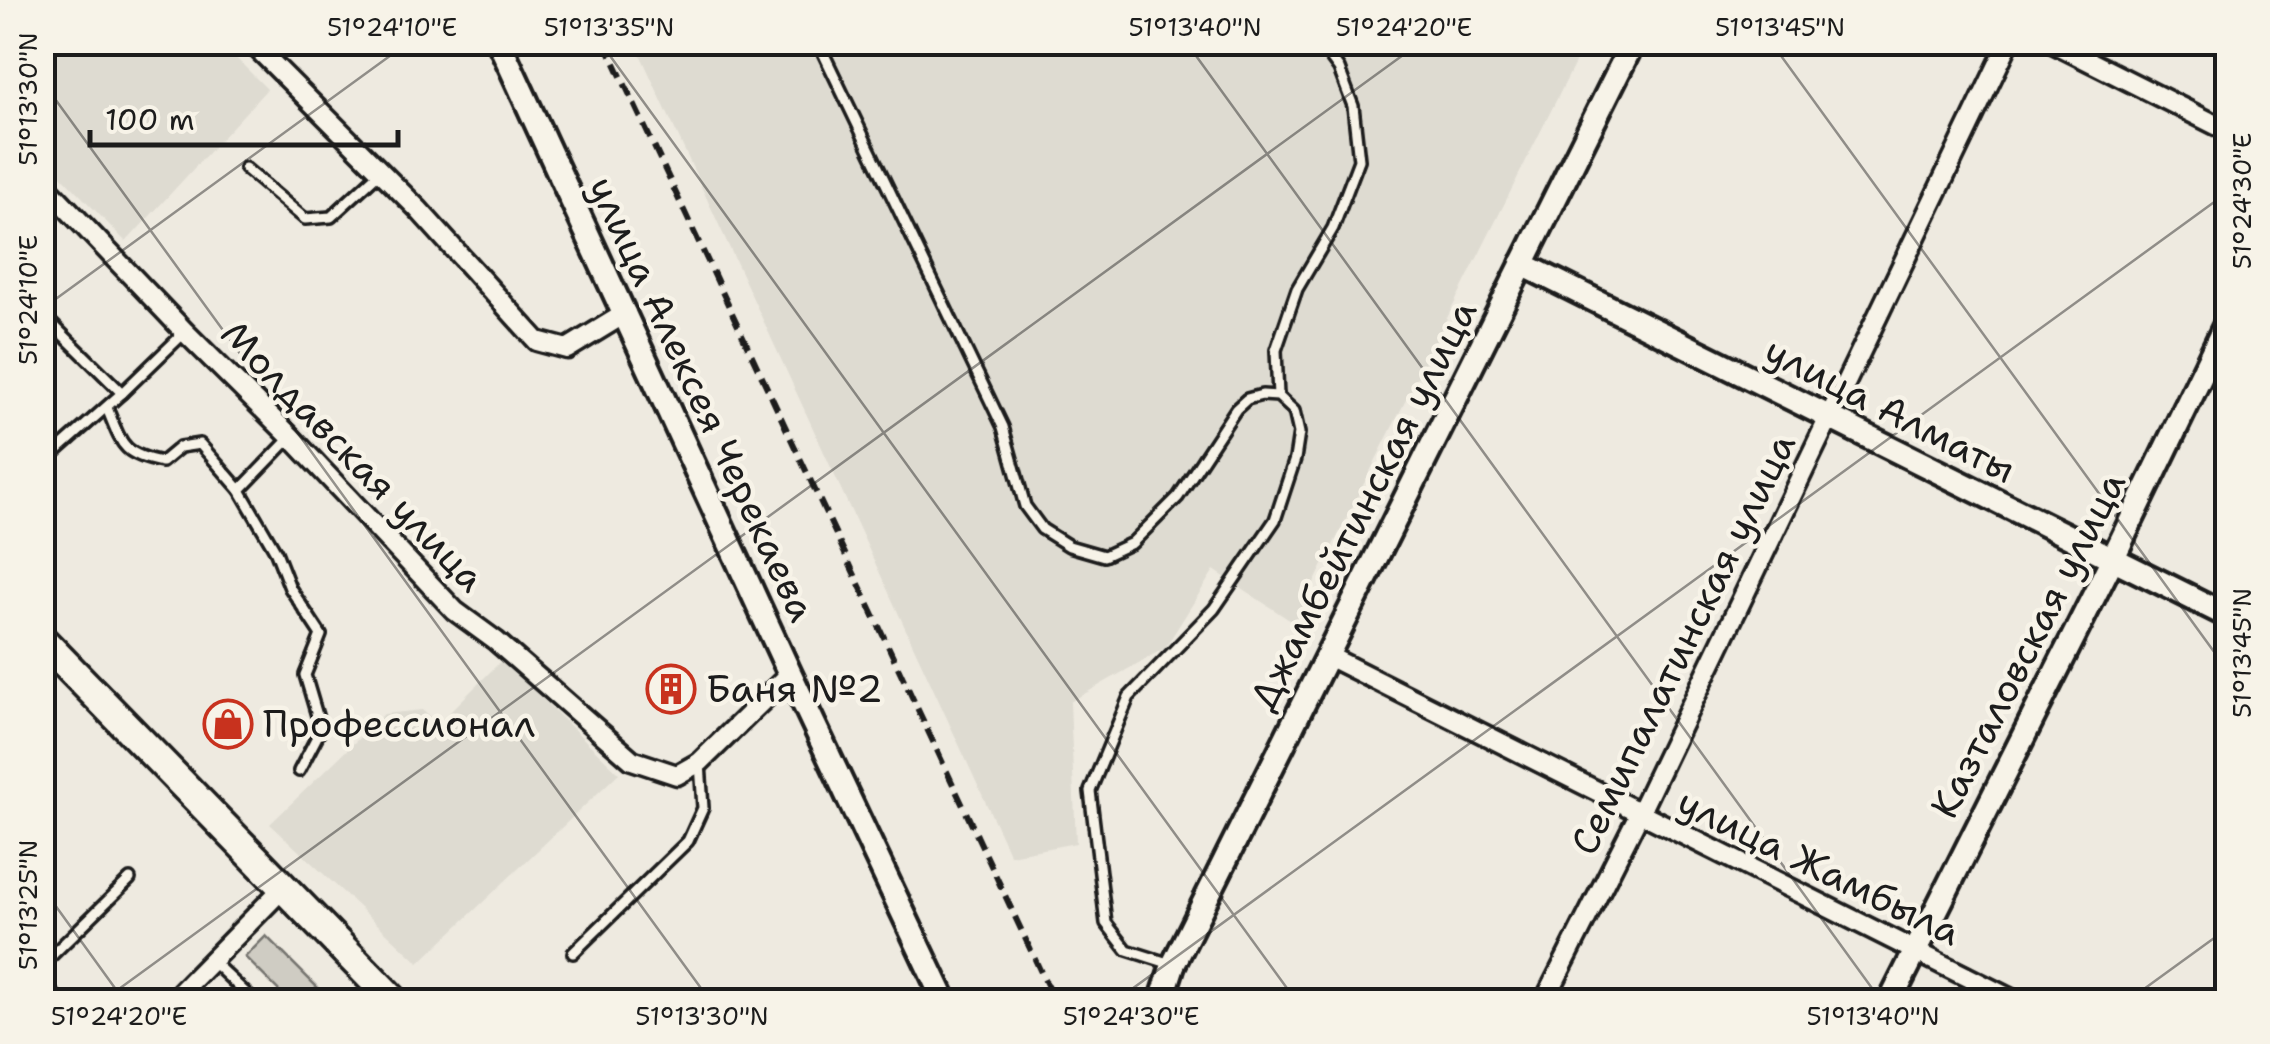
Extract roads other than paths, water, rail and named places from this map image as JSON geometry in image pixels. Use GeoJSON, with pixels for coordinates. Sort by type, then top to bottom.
{"type":"FeatureCollection","features":[{"type":"Feature","properties":{"kind":"main road"},"geometry":{"type":"LineString","coordinates":[[42,640],[394,1002]]}},
{"type":"Feature","properties":{"kind":"street"},"geometry":{"type":"LineString","coordinates":[[251,42],[381,171],[537,341],[568,349],[626,313]]}},
{"type":"Feature","properties":{"kind":"street","name":"улица Алексея Черекаева"},"geometry":{"type":"LineString","coordinates":[[500,42],[945,1002]]}},
{"type":"Feature","properties":{"kind":"street","name":"Джамбейтинская улица"},"geometry":{"type":"LineString","coordinates":[[1162,1002],[1174,965],[1326,655],[1634,42]]}},
{"type":"Feature","properties":{"kind":"street","name":"Семипалатинская улица"},"geometry":{"type":"LineString","coordinates":[[1544,1002],[1639,814],[2009,42]]}},
{"type":"Feature","properties":{"kind":"street"},"geometry":{"type":"LineString","coordinates":[[2050,42],[2228,131]]}},
{"type":"Feature","properties":{"kind":"street","name":"Молдавская улица"},"geometry":{"type":"LineString","coordinates":[[42,182],[291,436],[455,612],[496,641],[632,760],[677,776],[700,762]]}},
{"type":"Feature","properties":{"kind":"street","name":"улица Алматы"},"geometry":{"type":"LineString","coordinates":[[1522,264],[2228,616]]}},
{"type":"Feature","properties":{"kind":"street","name":"Казталовская улица"},"geometry":{"type":"LineString","coordinates":[[1890,1002],[2228,320]]}},
{"type":"Feature","properties":{"kind":"street","name":"улица Жамбыла"},"geometry":{"type":"LineString","coordinates":[[1326,655],[2017,1002]]}},
{"type":"Feature","properties":{"kind":"street"},"geometry":{"type":"LineString","coordinates":[[700,762],[790,674]]}},
{"type":"Feature","properties":{"kind":"street"},"geometry":{"type":"LineString","coordinates":[[172,1002],[284,888]]}},
{"type":"Feature","properties":{"kind":"lane"},"geometry":{"type":"LineString","coordinates":[[818,42],[1004,427],[1025,506],[1042,529],[1069,546],[1104,556],[1132,543],[1178,498],[1236,409],[1247,399],[1262,394],[1278,396],[1294,411],[1299,433],[1275,520],[1214,610],[1128,697],[1090,791],[1106,923],[1127,950],[1174,965]]}},
{"type":"Feature","properties":{"kind":"lane"},"geometry":{"type":"LineString","coordinates":[[1278,396],[1276,350],[1297,289],[1333,228],[1359,160],[1353,106],[1339,69],[1319,42]]}},
{"type":"Feature","properties":{"kind":"lane"},"geometry":{"type":"LineString","coordinates":[[245,168],[305,219],[331,216],[381,171]]}},
{"type":"Feature","properties":{"kind":"lane"},"geometry":{"type":"LineString","coordinates":[[42,314],[122,392]]}},
{"type":"Feature","properties":{"kind":"lane"},"geometry":{"type":"LineString","coordinates":[[42,464],[185,332]]}},
{"type":"Feature","properties":{"kind":"lane"},"geometry":{"type":"LineString","coordinates":[[107,408],[120,440],[135,456],[162,462],[180,447],[200,444],[240,490],[276,552],[290,588],[321,635],[305,674],[322,729],[299,771]]}},
{"type":"Feature","properties":{"kind":"lane"},"geometry":{"type":"LineString","coordinates":[[240,490],[291,436]]}},
{"type":"Feature","properties":{"kind":"lane"},"geometry":{"type":"LineString","coordinates":[[573,953],[688,840],[703,808],[700,762]]}},
{"type":"Feature","properties":{"kind":"lane"},"geometry":{"type":"LineString","coordinates":[[42,965],[130,879]]}},
{"type":"Feature","properties":{"kind":"lane"},"geometry":{"type":"LineString","coordinates":[[212,961],[254,1001]]}},
{"type":"Feature","properties":{"kind":"lane"},"geometry":{"type":"LineString","coordinates":[[42,984],[62,1002]]}},
{"type":"Feature","properties":{"kind":"railway"},"geometry":{"type":"LineString","coordinates":[[605,42],[1055,1002]]}},
{"type":"Feature","properties":{"kind":"place","name":"Баня №2"},"geometry":{"type":"Point","coordinates":[671,689]}},
{"type":"Feature","properties":{"kind":"place","name":"Профессионал"},"geometry":{"type":"Point","coordinates":[228,724]}}]}
